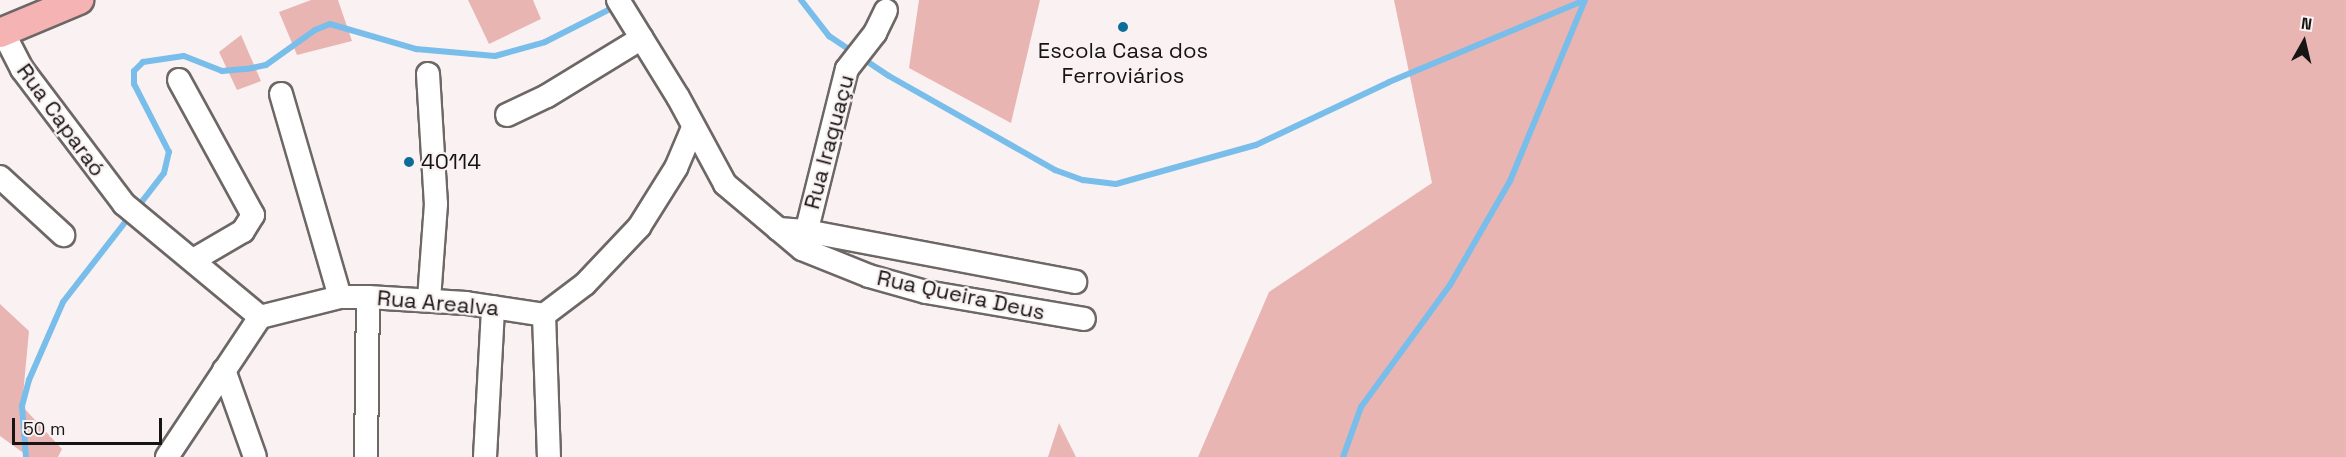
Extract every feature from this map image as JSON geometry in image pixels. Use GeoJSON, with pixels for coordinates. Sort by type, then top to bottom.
{"type":"FeatureCollection","features":[{"type":"Feature","properties":{"kind":"main road"},"geometry":{"type":"LineString","coordinates":[[2,32],[79,0]]}},
{"type":"Feature","properties":{"kind":"street","name":"Rua Queira Deus"},"geometry":{"type":"LineString","coordinates":[[622,7],[725,184],[778,229],[804,240],[869,276],[926,292],[1084,319]]}},
{"type":"Feature","properties":{"kind":"street","name":"Rua Iraguaçu"},"geometry":{"type":"LineString","coordinates":[[804,240],[844,80],[853,59],[870,40],[886,10]]}},
{"type":"Feature","properties":{"kind":"street","name":"Rua Caparaó"},"geometry":{"type":"LineString","coordinates":[[2,32],[22,69],[45,103],[132,211],[195,259],[260,317]]}},
{"type":"Feature","properties":{"kind":"street"},"geometry":{"type":"LineString","coordinates":[[507,115],[547,96],[642,38]]}},
{"type":"Feature","properties":{"kind":"street"},"geometry":{"type":"LineString","coordinates":[[428,74],[436,204],[429,300]]}},
{"type":"Feature","properties":{"kind":"street"},"geometry":{"type":"LineString","coordinates":[[180,80],[253,215],[243,231],[195,259]]}},
{"type":"Feature","properties":{"kind":"street"},"geometry":{"type":"LineString","coordinates":[[281,94],[340,297]]}},
{"type":"Feature","properties":{"kind":"street"},"geometry":{"type":"LineString","coordinates":[[549,457],[544,315],[585,284],[639,227],[676,168],[693,128]]}},
{"type":"Feature","properties":{"kind":"street"},"geometry":{"type":"LineString","coordinates":[[0,177],[63,235]]}},
{"type":"Feature","properties":{"kind":"street","name":"Rua Queira Deus"},"geometry":{"type":"LineString","coordinates":[[804,240],[1075,282]]}},
{"type":"Feature","properties":{"kind":"street","name":"Rua Arealva"},"geometry":{"type":"LineString","coordinates":[[260,317],[340,297],[429,300],[544,315]]}},
{"type":"Feature","properties":{"kind":"street"},"geometry":{"type":"LineString","coordinates":[[366,457],[368,297]]}},
{"type":"Feature","properties":{"kind":"street"},"geometry":{"type":"LineString","coordinates":[[485,457],[493,307]]}},
{"type":"Feature","properties":{"kind":"street"},"geometry":{"type":"LineString","coordinates":[[167,457],[260,317]]}},
{"type":"Feature","properties":{"kind":"street"},"geometry":{"type":"LineString","coordinates":[[224,370],[255,457]]}},
{"type":"Feature","properties":{"kind":"shaded area"},"geometry":{"type":"Polygon","coordinates":[[[311,0],[338,0],[352,41],[297,55],[279,12],[311,0]]]}},
{"type":"Feature","properties":{"kind":"shaded area"},"geometry":{"type":"Polygon","coordinates":[[[468,0],[533,0],[541,19],[489,44],[468,0]]]}},
{"type":"Feature","properties":{"kind":"shaded area"},"geometry":{"type":"Polygon","coordinates":[[[919,0],[1040,0],[1011,123],[909,68],[919,0]]]}},
{"type":"Feature","properties":{"kind":"shaded area"},"geometry":{"type":"Polygon","coordinates":[[[1394,0],[2346,0],[2346,457],[1198,457],[1269,292],[1432,183],[1394,0]]]}},
{"type":"Feature","properties":{"kind":"shaded area"},"geometry":{"type":"Polygon","coordinates":[[[241,35],[261,81],[237,90],[219,52],[241,35]]]}},
{"type":"Feature","properties":{"kind":"shaded area"},"geometry":{"type":"Polygon","coordinates":[[[0,304],[29,331],[22,406],[62,449],[58,457],[29,457],[0,436],[0,304]]]}},
{"type":"Feature","properties":{"kind":"shaded area"},"geometry":{"type":"Polygon","coordinates":[[[1059,423],[1076,457],[1048,457],[1059,423]]]}},
{"type":"Feature","properties":{"kind":"waterway"},"geometry":{"type":"LineString","coordinates":[[801,0],[829,36],[889,76],[1055,170],[1083,180],[1116,184],[1256,145],[1389,82],[1585,0]]}},
{"type":"Feature","properties":{"kind":"waterway"},"geometry":{"type":"LineString","coordinates":[[1343,457],[1361,407],[1450,285],[1510,181],[1585,0]]}},
{"type":"Feature","properties":{"kind":"waterway"},"geometry":{"type":"LineString","coordinates":[[137,208],[164,173],[169,152],[134,84],[134,71],[143,62],[184,56],[222,71],[247,69],[266,65],[315,30],[330,24],[416,49],[495,56],[545,42],[616,6]]}},
{"type":"Feature","properties":{"kind":"waterway"},"geometry":{"type":"LineString","coordinates":[[26,457],[22,406],[29,380],[63,302],[130,216]]}},
{"type":"Feature","properties":{"kind":"place","name":"Escola Casa dos Ferroviários"},"geometry":{"type":"Point","coordinates":[1123,27]}},
{"type":"Feature","properties":{"kind":"place","name":"40114"},"geometry":{"type":"Point","coordinates":[409,162]}}]}
